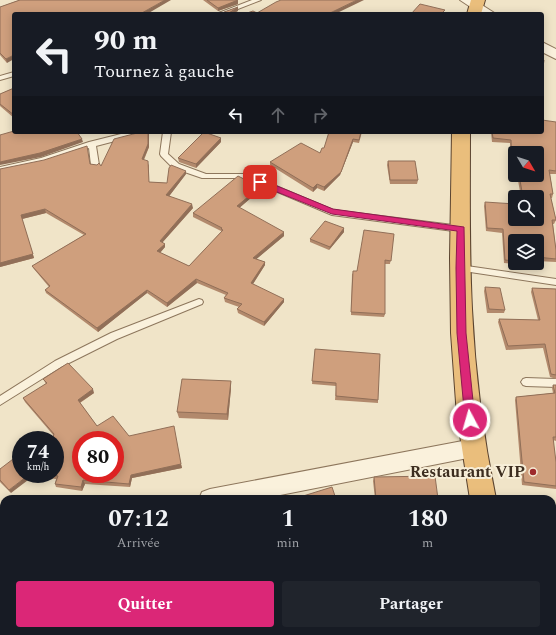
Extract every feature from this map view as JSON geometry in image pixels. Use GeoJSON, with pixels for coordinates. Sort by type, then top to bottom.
{"type":"FeatureCollection","features":[{"type":"Feature","properties":{"kind":"highway"},"geometry":{"type":"LineString","coordinates":[[461,134],[460,268],[462,333],[473,448],[482,495]]}},
{"type":"Feature","properties":{"kind":"street"},"geometry":{"type":"LineString","coordinates":[[473,5],[486,12]]}},
{"type":"Feature","properties":{"kind":"street"},"geometry":{"type":"LineString","coordinates":[[544,47],[556,55]]}},
{"type":"Feature","properties":{"kind":"street"},"geometry":{"type":"LineString","coordinates":[[231,495],[473,448]]}},
{"type":"Feature","properties":{"kind":"lane"},"geometry":{"type":"LineString","coordinates":[[225,12],[258,0]]}},
{"type":"Feature","properties":{"kind":"lane"},"geometry":{"type":"LineString","coordinates":[[0,78],[12,75]]}},
{"type":"Feature","properties":{"kind":"lane"},"geometry":{"type":"LineString","coordinates":[[0,169],[42,160],[92,144],[131,134]]}},
{"type":"Feature","properties":{"kind":"lane"},"geometry":{"type":"LineString","coordinates":[[167,134],[164,154],[176,166],[205,176],[245,176],[332,212],[461,229]]}},
{"type":"Feature","properties":{"kind":"lane"},"geometry":{"type":"LineString","coordinates":[[92,144],[95,165]]}},
{"type":"Feature","properties":{"kind":"lane"},"geometry":{"type":"LineString","coordinates":[[460,268],[556,282]]}},
{"type":"Feature","properties":{"kind":"lane"},"geometry":{"type":"LineString","coordinates":[[0,401],[58,364],[114,336],[199,302]]}},
{"type":"Feature","properties":{"kind":"lane"},"geometry":{"type":"LineString","coordinates":[[526,382],[556,383]]}},
{"type":"Feature","properties":{"kind":"building"},"geometry":{"type":"Polygon","coordinates":[[[20,0],[165,0],[144,12],[12,12],[12,56],[6,59],[0,53],[0,7],[20,0]]]}},
{"type":"Feature","properties":{"kind":"building"},"geometry":{"type":"Polygon","coordinates":[[[207,0],[238,0],[218,8],[207,0]]]}},
{"type":"Feature","properties":{"kind":"building"},"geometry":{"type":"Polygon","coordinates":[[[281,0],[357,0],[332,12],[259,12],[281,0]]]}},
{"type":"Feature","properties":{"kind":"building"},"geometry":{"type":"Polygon","coordinates":[[[420,4],[445,10],[443,12],[413,12],[420,4]]]}},
{"type":"Feature","properties":{"kind":"building"},"geometry":{"type":"Polygon","coordinates":[[[238,7],[230,12],[224,12],[238,7]]]}},
{"type":"Feature","properties":{"kind":"building"},"geometry":{"type":"Polygon","coordinates":[[[12,89],[12,113],[0,104],[0,94],[12,89]]]}},
{"type":"Feature","properties":{"kind":"building"},"geometry":{"type":"Polygon","coordinates":[[[544,120],[556,122],[556,171],[549,170],[553,194],[550,194],[556,220],[552,220],[556,259],[544,258],[544,234],[508,234],[508,260],[505,260],[503,229],[487,228],[485,202],[508,204],[508,226],[544,226],[544,190],[522,190],[520,182],[544,182],[544,146],[511,146],[511,140],[493,138],[492,134],[544,134],[544,120]]]}},
{"type":"Feature","properties":{"kind":"building"},"geometry":{"type":"Polygon","coordinates":[[[12,132],[12,134],[78,134],[82,139],[40,153],[0,162],[0,135],[12,132]]]}},
{"type":"Feature","properties":{"kind":"building"},"geometry":{"type":"Polygon","coordinates":[[[133,134],[148,134],[148,144],[142,159],[148,161],[149,182],[167,183],[169,168],[171,165],[186,171],[166,195],[192,204],[160,241],[165,244],[157,251],[189,266],[223,230],[221,229],[222,228],[193,213],[238,176],[260,187],[237,206],[284,232],[253,258],[265,262],[251,283],[284,299],[264,322],[237,309],[242,304],[224,298],[228,293],[196,279],[167,303],[147,290],[97,328],[45,290],[50,286],[32,266],[86,234],[45,209],[21,215],[33,254],[0,263],[0,169],[44,160],[87,146],[90,164],[97,165],[99,163],[101,166],[114,139],[133,134]]]}},
{"type":"Feature","properties":{"kind":"building"},"geometry":{"type":"Polygon","coordinates":[[[202,134],[210,134],[221,138],[196,164],[178,158],[202,134]]]}},
{"type":"Feature","properties":{"kind":"building"},"geometry":{"type":"Polygon","coordinates":[[[328,134],[360,134],[359,140],[353,139],[341,172],[324,187],[317,184],[313,188],[270,162],[301,143],[320,153],[322,148],[324,148],[328,134]]]}},
{"type":"Feature","properties":{"kind":"building"},"geometry":{"type":"Polygon","coordinates":[[[388,161],[415,161],[418,180],[390,180],[388,161]]]}},
{"type":"Feature","properties":{"kind":"building"},"geometry":{"type":"Polygon","coordinates":[[[325,221],[344,228],[330,247],[310,239],[325,221]]]}},
{"type":"Feature","properties":{"kind":"building"},"geometry":{"type":"Polygon","coordinates":[[[364,230],[394,234],[391,261],[385,260],[385,314],[351,312],[353,271],[357,271],[364,230]]]}},
{"type":"Feature","properties":{"kind":"building"},"geometry":{"type":"Polygon","coordinates":[[[485,287],[500,288],[505,310],[489,309],[485,287]]]}},
{"type":"Feature","properties":{"kind":"building"},"geometry":{"type":"Polygon","coordinates":[[[532,288],[556,289],[556,375],[551,374],[545,344],[508,346],[499,319],[540,320],[532,288]]]}},
{"type":"Feature","properties":{"kind":"building"},"geometry":{"type":"Polygon","coordinates":[[[315,349],[380,354],[378,400],[336,396],[336,383],[312,381],[315,349]]]}},
{"type":"Feature","properties":{"kind":"building"},"geometry":{"type":"Polygon","coordinates":[[[68,363],[93,389],[78,400],[97,426],[113,416],[129,436],[174,426],[181,464],[131,475],[129,484],[118,483],[124,483],[124,431],[72,431],[72,483],[82,483],[81,487],[55,484],[64,483],[64,431],[51,431],[23,398],[47,383],[43,379],[68,363]]]}},
{"type":"Feature","properties":{"kind":"building"},"geometry":{"type":"Polygon","coordinates":[[[182,379],[231,381],[227,414],[177,412],[182,379]]]}},
{"type":"Feature","properties":{"kind":"building"},"geometry":{"type":"Polygon","coordinates":[[[553,385],[556,385],[556,437],[553,437],[556,462],[556,486],[524,482],[516,397],[555,393],[553,385]]]}},
{"type":"Feature","properties":{"kind":"building"},"geometry":{"type":"Polygon","coordinates":[[[12,460],[12,483],[18,483],[9,490],[0,480],[0,469],[12,460]]]}},
{"type":"Feature","properties":{"kind":"building"},"geometry":{"type":"Polygon","coordinates":[[[435,476],[437,495],[376,495],[374,477],[435,476]]]}},
{"type":"Feature","properties":{"kind":"building"},"geometry":{"type":"Polygon","coordinates":[[[332,487],[335,495],[306,495],[332,487]]]}},
{"type":"Feature","properties":{"kind":"place","name":"Restaurant VIP"},"geometry":{"type":"Point","coordinates":[533,472]}},
{"type":"Feature","properties":{"kind":"route"},"geometry":{"type":"LineString","coordinates":[[260,182],[332,212],[461,229],[460,268],[462,333],[470,420]]}}]}
